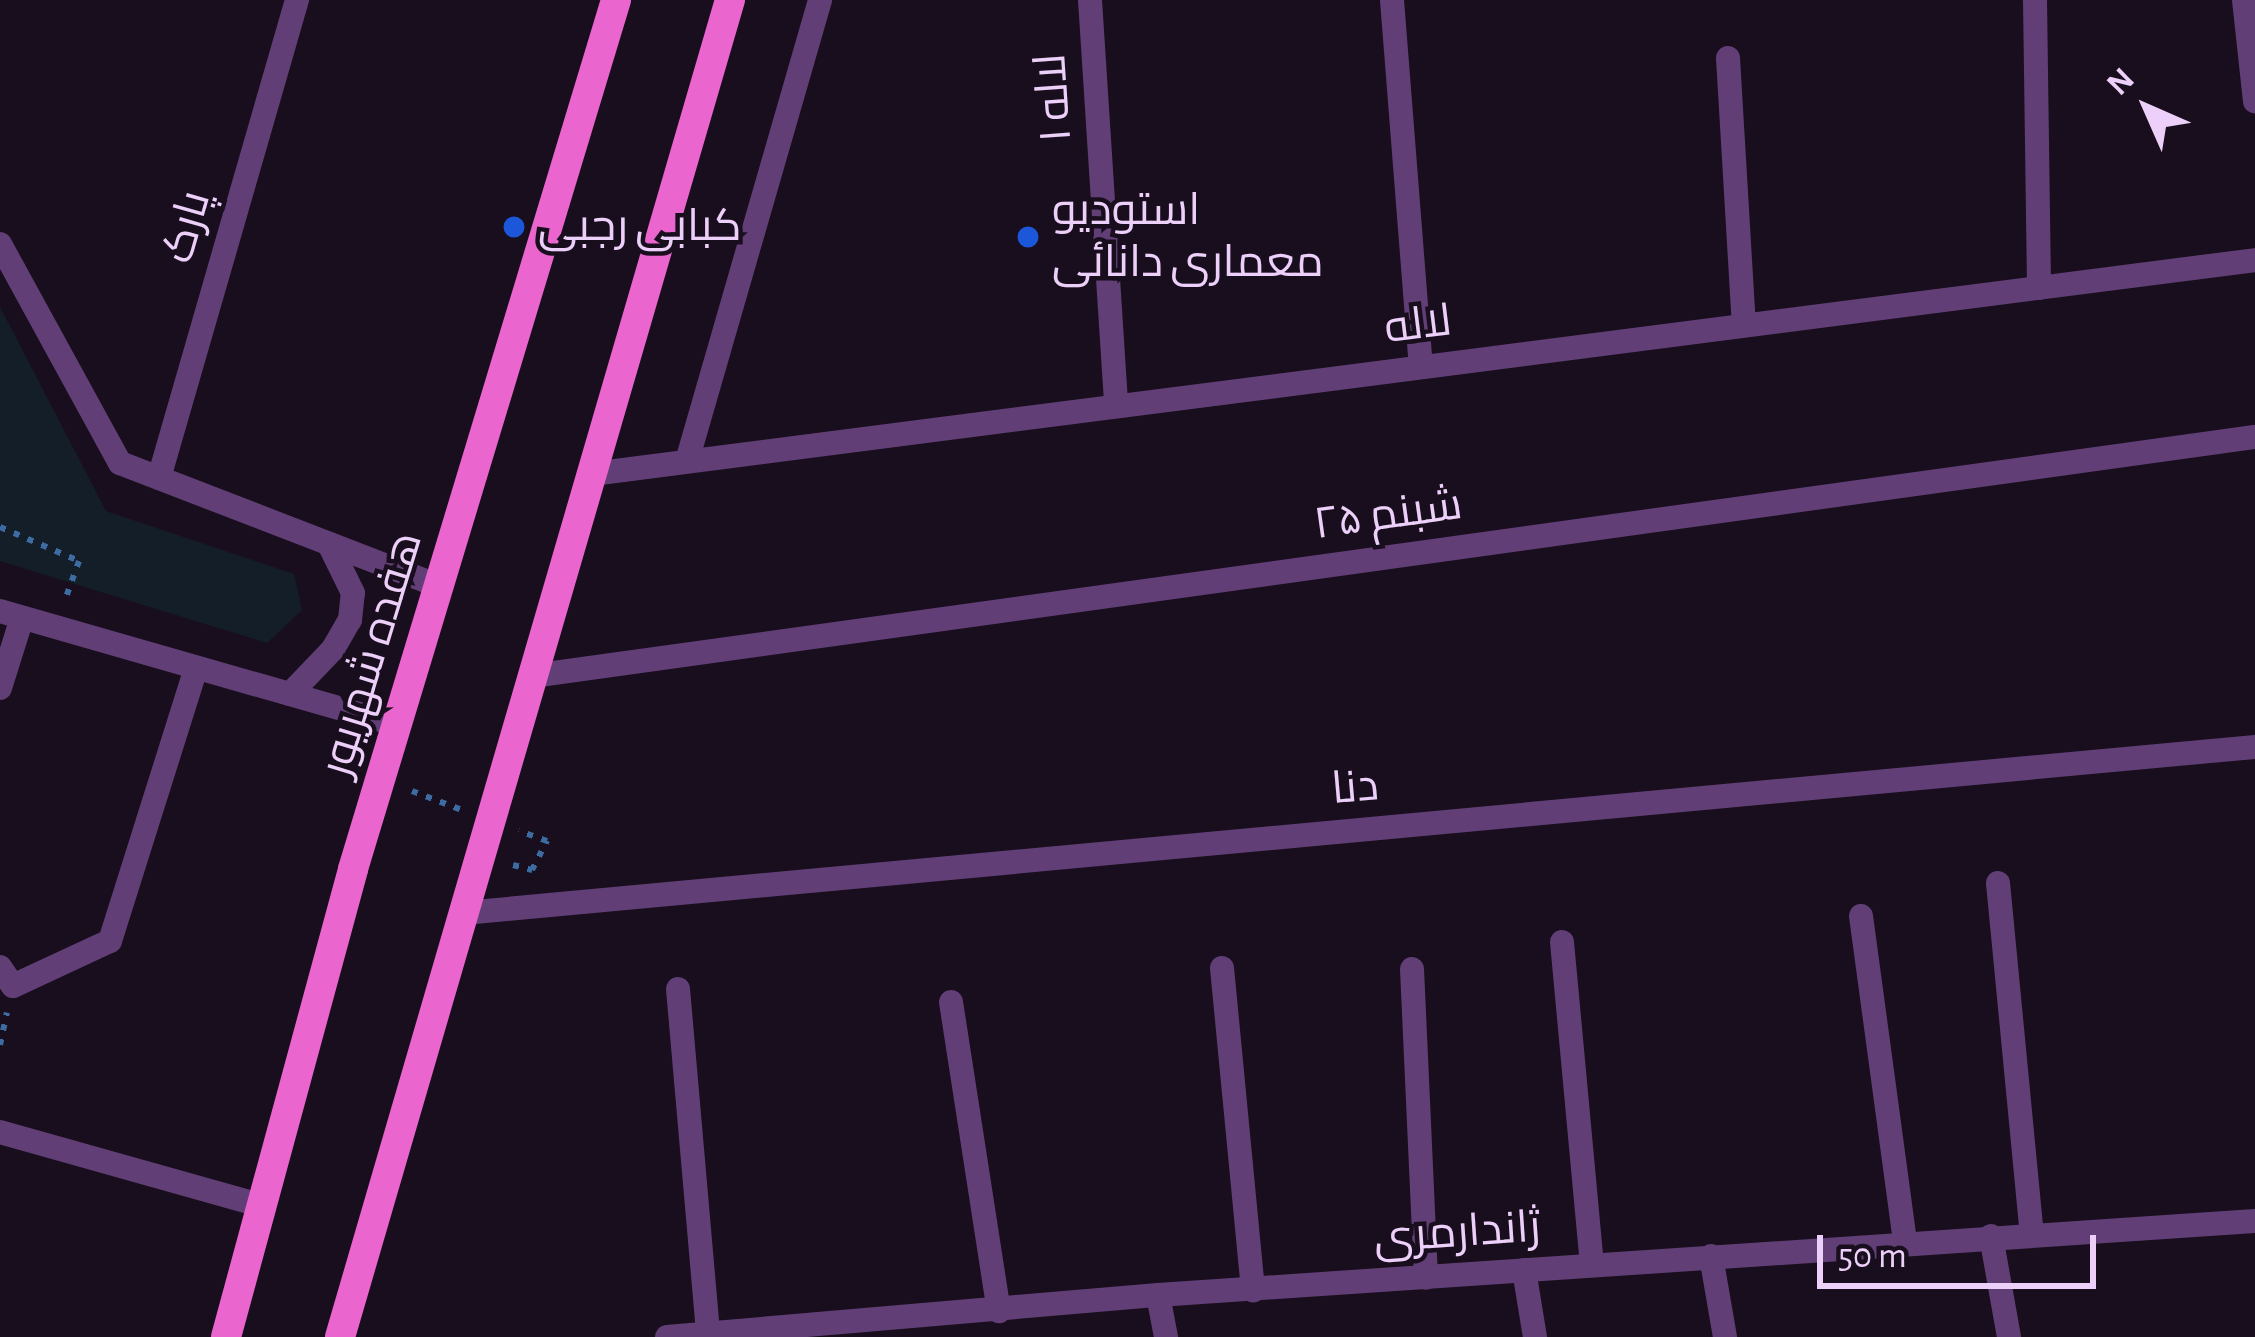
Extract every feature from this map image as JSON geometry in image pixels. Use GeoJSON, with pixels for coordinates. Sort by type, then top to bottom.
{"type":"FeatureCollection","features":[{"type":"Feature","properties":{"kind":"main road","name":"هفده شهریور"},"geometry":{"type":"LineString","coordinates":[[226,1337],[397,725],[616,0]]}},
{"type":"Feature","properties":{"kind":"main road"},"geometry":{"type":"LineString","coordinates":[[340,1337],[730,0]]}},
{"type":"Feature","properties":{"kind":"street","name":"پارک"},"geometry":{"type":"LineString","coordinates":[[159,478],[297,0]]}},
{"type":"Feature","properties":{"kind":"street"},"geometry":{"type":"LineString","coordinates":[[687,461],[820,0]]}},
{"type":"Feature","properties":{"kind":"street","name":"لاله ۱"},"geometry":{"type":"LineString","coordinates":[[1090,0],[1116,406]]}},
{"type":"Feature","properties":{"kind":"street"},"geometry":{"type":"LineString","coordinates":[[1392,0],[1421,367]]}},
{"type":"Feature","properties":{"kind":"street"},"geometry":{"type":"LineString","coordinates":[[2035,0],[2039,288]]}},
{"type":"Feature","properties":{"kind":"street"},"geometry":{"type":"LineString","coordinates":[[2243,0],[2254,85]]}},
{"type":"Feature","properties":{"kind":"street"},"geometry":{"type":"LineString","coordinates":[[1728,58],[1744,325]]}},
{"type":"Feature","properties":{"kind":"street"},"geometry":{"type":"LineString","coordinates":[[0,244],[7,270],[120,463],[439,586]]}},
{"type":"Feature","properties":{"kind":"street","name":"لاله"},"geometry":{"type":"LineString","coordinates":[[592,473],[2255,260]]}},
{"type":"Feature","properties":{"kind":"street","name":"شبنم ۲۵"},"geometry":{"type":"LineString","coordinates":[[532,676],[2255,437]]}},
{"type":"Feature","properties":{"kind":"street"},"geometry":{"type":"LineString","coordinates":[[290,694],[333,649],[350,620],[353,593],[329,544]]}},
{"type":"Feature","properties":{"kind":"street"},"geometry":{"type":"LineString","coordinates":[[0,688],[11,614],[397,725]]}},
{"type":"Feature","properties":{"kind":"street"},"geometry":{"type":"LineString","coordinates":[[0,967],[13,986],[110,941],[196,669]]}},
{"type":"Feature","properties":{"kind":"street","name":"دنا"},"geometry":{"type":"LineString","coordinates":[[464,913],[2255,747]]}},
{"type":"Feature","properties":{"kind":"street"},"geometry":{"type":"LineString","coordinates":[[1998,883],[2032,1233]]}},
{"type":"Feature","properties":{"kind":"street"},"geometry":{"type":"LineString","coordinates":[[1861,916],[1905,1240]]}},
{"type":"Feature","properties":{"kind":"street"},"geometry":{"type":"LineString","coordinates":[[1562,942],[1592,1265]]}},
{"type":"Feature","properties":{"kind":"street"},"geometry":{"type":"LineString","coordinates":[[1222,968],[1253,1291]]}},
{"type":"Feature","properties":{"kind":"street"},"geometry":{"type":"LineString","coordinates":[[1412,969],[1426,1278]]}},
{"type":"Feature","properties":{"kind":"street"},"geometry":{"type":"LineString","coordinates":[[678,989],[708,1334]]}},
{"type":"Feature","properties":{"kind":"street"},"geometry":{"type":"LineString","coordinates":[[951,1002],[998,1311]]}},
{"type":"Feature","properties":{"kind":"street"},"geometry":{"type":"LineString","coordinates":[[0,1132],[263,1206]]}},
{"type":"Feature","properties":{"kind":"street","name":"ژاندارمری"},"geometry":{"type":"LineString","coordinates":[[667,1337],[915,1328],[998,1311],[1158,1295],[1905,1240],[2255,1221]]}},
{"type":"Feature","properties":{"kind":"street"},"geometry":{"type":"LineString","coordinates":[[1990,1236],[2009,1337]]}},
{"type":"Feature","properties":{"kind":"street"},"geometry":{"type":"LineString","coordinates":[[1712,1256],[1725,1337]]}},
{"type":"Feature","properties":{"kind":"street"},"geometry":{"type":"LineString","coordinates":[[1524,1270],[1535,1337]]}},
{"type":"Feature","properties":{"kind":"street"},"geometry":{"type":"LineString","coordinates":[[1158,1295],[1166,1337]]}},
{"type":"Feature","properties":{"kind":"path"},"geometry":{"type":"LineString","coordinates":[[0,527],[80,561],[55,627]]}},
{"type":"Feature","properties":{"kind":"path"},"geometry":{"type":"LineString","coordinates":[[391,784],[480,816]]}},
{"type":"Feature","properties":{"kind":"path"},"geometry":{"type":"LineString","coordinates":[[502,824],[547,841],[532,870]]}},
{"type":"Feature","properties":{"kind":"shaded area"},"geometry":{"type":"Polygon","coordinates":[[[0,307],[106,511],[294,574],[302,610],[267,643],[0,561],[0,307]]]}},
{"type":"Feature","properties":{"kind":"place","name":"کبابی رجبی"},"geometry":{"type":"Point","coordinates":[514,227]}},
{"type":"Feature","properties":{"kind":"place","name":"استودیو معماری دانائی"},"geometry":{"type":"Point","coordinates":[1028,237]}}]}
